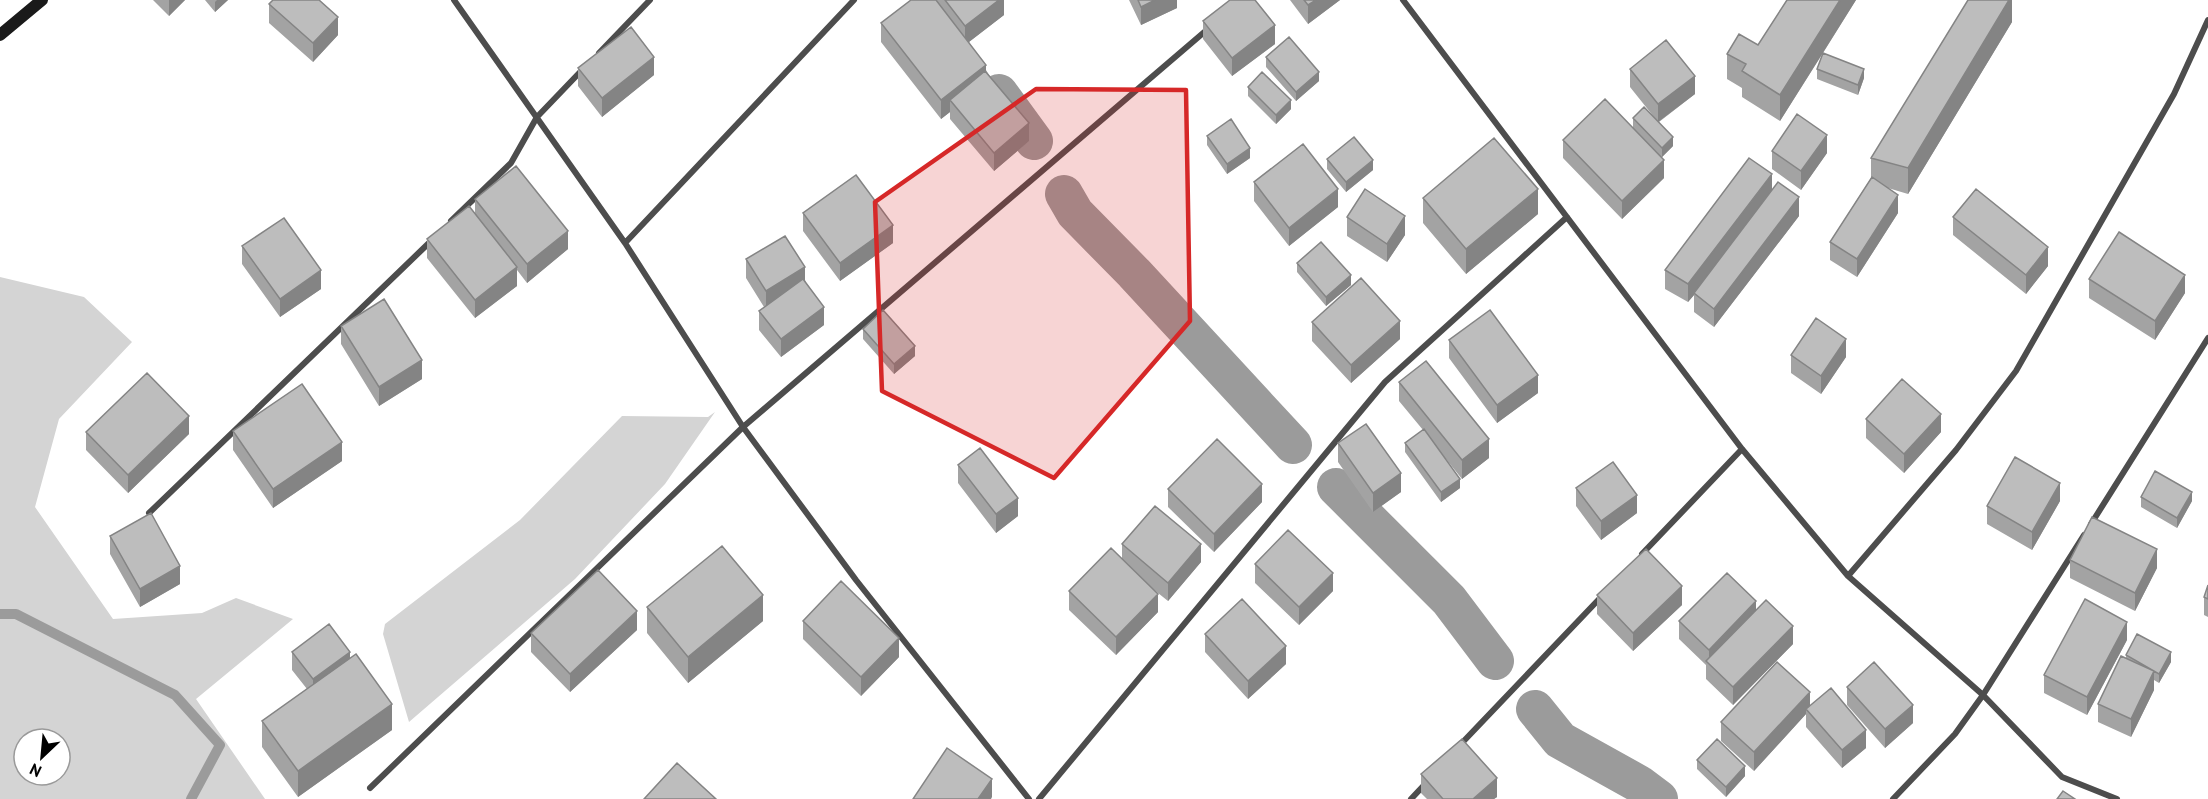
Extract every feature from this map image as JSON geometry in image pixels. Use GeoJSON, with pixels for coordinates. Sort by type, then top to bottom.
{"type":"FeatureCollection","features":[{"type":"Feature","properties":{"kind":"street"},"geometry":{"type":"LineString","coordinates":[[0,35],[42,0]]}},
{"type":"Feature","properties":{"kind":"street"},"geometry":{"type":"LineString","coordinates":[[454,0],[625,243],[743,427],[856,580],[1029,799]]}},
{"type":"Feature","properties":{"kind":"street"},"geometry":{"type":"LineString","coordinates":[[594,58],[650,0]]}},
{"type":"Feature","properties":{"kind":"street"},"geometry":{"type":"LineString","coordinates":[[625,243],[854,0]]}},
{"type":"Feature","properties":{"kind":"street"},"geometry":{"type":"LineString","coordinates":[[1403,0],[1742,449],[1848,576],[1983,695],[2062,777],[2116,799]]}},
{"type":"Feature","properties":{"kind":"street"},"geometry":{"type":"LineString","coordinates":[[1848,576],[1956,450],[2016,371],[2174,94],[2208,20]]}},
{"type":"Feature","properties":{"kind":"street"},"geometry":{"type":"LineString","coordinates":[[370,788],[743,427],[1214,23]]}},
{"type":"Feature","properties":{"kind":"street"},"geometry":{"type":"LineString","coordinates":[[442,230],[511,163],[537,117],[586,67]]}},
{"type":"Feature","properties":{"kind":"street"},"geometry":{"type":"LineString","coordinates":[[1039,799],[1384,382],[1567,218]]}},
{"type":"Feature","properties":{"kind":"street"},"geometry":{"type":"LineString","coordinates":[[149,513],[434,238]]}},
{"type":"Feature","properties":{"kind":"street"},"geometry":{"type":"LineString","coordinates":[[1893,799],[1955,734],[1983,695],[2208,338]]}},
{"type":"Feature","properties":{"kind":"street"},"geometry":{"type":"LineString","coordinates":[[1636,560],[1742,449]]}},
{"type":"Feature","properties":{"kind":"street"},"geometry":{"type":"LineString","coordinates":[[1457,748],[1612,586]]}},
{"type":"Feature","properties":{"kind":"street"},"geometry":{"type":"LineString","coordinates":[[1411,799],[1434,774]]}},
{"type":"Feature","properties":{"kind":"highlighted area"},"geometry":{"type":"Polygon","coordinates":[[[1036,89],[1186,90],[1190,321],[1054,478],[882,391],[875,202],[1036,89]]]}},
{"type":"Feature","properties":{"kind":"shaded area"},"geometry":{"type":"Polygon","coordinates":[[[0,277],[84,297],[132,342],[59,419],[35,507],[113,619],[202,613],[236,598],[293,619],[196,699],[265,799],[0,799],[0,277]]]}},
{"type":"Feature","properties":{"kind":"shaded area"},"geometry":{"type":"Polygon","coordinates":[[[715,412],[665,484],[575,579],[409,722],[383,634],[385,624],[520,520],[622,416],[708,417],[715,412]]]}},
{"type":"Feature","properties":{"kind":"building"},"geometry":{"type":"Polygon","coordinates":[[[273,0],[319,0],[338,17],[313,43],[269,4],[273,0]]]}},
{"type":"Feature","properties":{"kind":"building"},"geometry":{"type":"Polygon","coordinates":[[[911,0],[936,0],[986,65],[941,100],[881,23],[911,0]]]}},
{"type":"Feature","properties":{"kind":"building"},"geometry":{"type":"Polygon","coordinates":[[[945,0],[999,0],[965,26],[945,0]]]}},
{"type":"Feature","properties":{"kind":"building"},"geometry":{"type":"Polygon","coordinates":[[[1138,0],[1155,0],[1141,7],[1138,0]]]}},
{"type":"Feature","properties":{"kind":"building"},"geometry":{"type":"Polygon","coordinates":[[[1230,0],[1255,0],[1275,25],[1232,58],[1203,21],[1230,0]]]}},
{"type":"Feature","properties":{"kind":"building"},"geometry":{"type":"Polygon","coordinates":[[[1304,0],[1316,0],[1308,5],[1304,0]]]}},
{"type":"Feature","properties":{"kind":"building"},"geometry":{"type":"Polygon","coordinates":[[[1787,0],[1840,0],[1780,95],[1742,71],[1746,64],[1727,54],[1739,34],[1758,45],[1787,0]]]}},
{"type":"Feature","properties":{"kind":"building"},"geometry":{"type":"Polygon","coordinates":[[[1968,0],[2009,0],[1908,168],[1871,158],[1968,0]]]}},
{"type":"Feature","properties":{"kind":"building"},"geometry":{"type":"Polygon","coordinates":[[[631,27],[654,57],[602,98],[578,68],[631,27]]]}},
{"type":"Feature","properties":{"kind":"building"},"geometry":{"type":"Polygon","coordinates":[[[1289,37],[1319,72],[1296,92],[1266,57],[1289,37]]]}},
{"type":"Feature","properties":{"kind":"building"},"geometry":{"type":"Polygon","coordinates":[[[1666,40],[1695,76],[1658,104],[1630,69],[1666,40]]]}},
{"type":"Feature","properties":{"kind":"building"},"geometry":{"type":"Polygon","coordinates":[[[1823,53],[1864,69],[1858,85],[1817,69],[1823,53]]]}},
{"type":"Feature","properties":{"kind":"building"},"geometry":{"type":"Polygon","coordinates":[[[985,71],[1029,123],[994,153],[950,100],[985,71]]]}},
{"type":"Feature","properties":{"kind":"building"},"geometry":{"type":"Polygon","coordinates":[[[1262,72],[1291,100],[1276,115],[1248,87],[1262,72]]]}},
{"type":"Feature","properties":{"kind":"building"},"geometry":{"type":"Polygon","coordinates":[[[1605,99],[1664,160],[1622,201],[1563,140],[1605,99]]]}},
{"type":"Feature","properties":{"kind":"building"},"geometry":{"type":"Polygon","coordinates":[[[1644,107],[1673,137],[1662,148],[1633,118],[1644,107]]]}},
{"type":"Feature","properties":{"kind":"building"},"geometry":{"type":"Polygon","coordinates":[[[1797,114],[1827,135],[1801,171],[1772,151],[1797,114]]]}},
{"type":"Feature","properties":{"kind":"building"},"geometry":{"type":"Polygon","coordinates":[[[1231,119],[1250,148],[1227,164],[1207,136],[1231,119]]]}},
{"type":"Feature","properties":{"kind":"building"},"geometry":{"type":"Polygon","coordinates":[[[1354,137],[1373,160],[1346,182],[1327,159],[1354,137]]]}},
{"type":"Feature","properties":{"kind":"building"},"geometry":{"type":"Polygon","coordinates":[[[1494,138],[1538,189],[1466,249],[1423,198],[1494,138]]]}},
{"type":"Feature","properties":{"kind":"building"},"geometry":{"type":"Polygon","coordinates":[[[1303,144],[1338,189],[1289,228],[1254,182],[1303,144]]]}},
{"type":"Feature","properties":{"kind":"building"},"geometry":{"type":"Polygon","coordinates":[[[1749,158],[1772,174],[1688,284],[1665,270],[1749,158]]]}},
{"type":"Feature","properties":{"kind":"building"},"geometry":{"type":"Polygon","coordinates":[[[516,166],[568,231],[527,264],[475,199],[516,166]]]}},
{"type":"Feature","properties":{"kind":"building"},"geometry":{"type":"Polygon","coordinates":[[[856,175],[893,225],[840,263],[803,213],[856,175]]]}},
{"type":"Feature","properties":{"kind":"building"},"geometry":{"type":"Polygon","coordinates":[[[1872,177],[1898,195],[1857,259],[1830,242],[1872,177]]]}},
{"type":"Feature","properties":{"kind":"building"},"geometry":{"type":"Polygon","coordinates":[[[1778,182],[1799,197],[1714,309],[1694,293],[1778,182]]]}},
{"type":"Feature","properties":{"kind":"building"},"geometry":{"type":"Polygon","coordinates":[[[1365,189],[1405,216],[1387,244],[1347,217],[1365,189]]]}},
{"type":"Feature","properties":{"kind":"building"},"geometry":{"type":"Polygon","coordinates":[[[1976,189],[2048,247],[2026,275],[1953,217],[1976,189]]]}},
{"type":"Feature","properties":{"kind":"building"},"geometry":{"type":"Polygon","coordinates":[[[469,206],[517,267],[475,300],[427,239],[469,206]]]}},
{"type":"Feature","properties":{"kind":"building"},"geometry":{"type":"Polygon","coordinates":[[[284,218],[321,270],[280,299],[242,246],[284,218]]]}},
{"type":"Feature","properties":{"kind":"building"},"geometry":{"type":"Polygon","coordinates":[[[2119,232],[2185,275],[2155,321],[2089,279],[2119,232]]]}},
{"type":"Feature","properties":{"kind":"building"},"geometry":{"type":"Polygon","coordinates":[[[785,236],[805,267],[766,291],[746,259],[785,236]]]}},
{"type":"Feature","properties":{"kind":"building"},"geometry":{"type":"Polygon","coordinates":[[[1321,242],[1351,275],[1326,297],[1297,263],[1321,242]]]}},
{"type":"Feature","properties":{"kind":"building"},"geometry":{"type":"Polygon","coordinates":[[[1361,278],[1400,321],[1351,365],[1312,322],[1361,278]]]}},
{"type":"Feature","properties":{"kind":"building"},"geometry":{"type":"Polygon","coordinates":[[[803,279],[824,307],[781,339],[759,311],[803,279]]]}},
{"type":"Feature","properties":{"kind":"building"},"geometry":{"type":"Polygon","coordinates":[[[384,299],[422,360],[379,387],[341,326],[384,299]]]}},
{"type":"Feature","properties":{"kind":"building"},"geometry":{"type":"Polygon","coordinates":[[[883,310],[915,346],[894,364],[863,329],[883,310]]]}},
{"type":"Feature","properties":{"kind":"building"},"geometry":{"type":"Polygon","coordinates":[[[1490,310],[1538,375],[1497,405],[1449,340],[1490,310]]]}},
{"type":"Feature","properties":{"kind":"building"},"geometry":{"type":"Polygon","coordinates":[[[1816,318],[1846,339],[1821,376],[1791,355],[1816,318]]]}},
{"type":"Feature","properties":{"kind":"building"},"geometry":{"type":"Polygon","coordinates":[[[1426,361],[1489,439],[1462,460],[1399,382],[1426,361]]]}},
{"type":"Feature","properties":{"kind":"building"},"geometry":{"type":"Polygon","coordinates":[[[147,373],[189,416],[128,475],[86,432],[147,373]]]}},
{"type":"Feature","properties":{"kind":"building"},"geometry":{"type":"Polygon","coordinates":[[[1902,379],[1941,414],[1904,454],[1866,419],[1902,379]]]}},
{"type":"Feature","properties":{"kind":"building"},"geometry":{"type":"Polygon","coordinates":[[[302,384],[342,442],[273,489],[233,431],[302,384]]]}},
{"type":"Feature","properties":{"kind":"building"},"geometry":{"type":"Polygon","coordinates":[[[1366,424],[1401,473],[1373,493],[1338,443],[1366,424]]]}},
{"type":"Feature","properties":{"kind":"building"},"geometry":{"type":"Polygon","coordinates":[[[1424,429],[1460,479],[1441,492],[1405,443],[1424,429]]]}},
{"type":"Feature","properties":{"kind":"building"},"geometry":{"type":"Polygon","coordinates":[[[1217,439],[1262,484],[1214,534],[1168,489],[1217,439]]]}},
{"type":"Feature","properties":{"kind":"building"},"geometry":{"type":"Polygon","coordinates":[[[980,448],[1018,498],[996,514],[958,465],[980,448]]]}},
{"type":"Feature","properties":{"kind":"building"},"geometry":{"type":"Polygon","coordinates":[[[2015,457],[2060,483],[2032,532],[1987,506],[2015,457]]]}},
{"type":"Feature","properties":{"kind":"building"},"geometry":{"type":"Polygon","coordinates":[[[1613,462],[1637,495],[1601,521],[1576,488],[1613,462]]]}},
{"type":"Feature","properties":{"kind":"building"},"geometry":{"type":"Polygon","coordinates":[[[2155,471],[2192,492],[2177,518],[2141,497],[2155,471]]]}},
{"type":"Feature","properties":{"kind":"building"},"geometry":{"type":"Polygon","coordinates":[[[1155,506],[1201,544],[1168,583],[1122,544],[1155,506]]]}},
{"type":"Feature","properties":{"kind":"building"},"geometry":{"type":"Polygon","coordinates":[[[151,513],[180,566],[140,589],[110,536],[151,513]]]}},
{"type":"Feature","properties":{"kind":"building"},"geometry":{"type":"Polygon","coordinates":[[[2092,517],[2157,549],[2135,593],[2070,560],[2092,517]]]}},
{"type":"Feature","properties":{"kind":"building"},"geometry":{"type":"Polygon","coordinates":[[[1288,530],[1333,573],[1299,607],[1255,564],[1288,530]]]}},
{"type":"Feature","properties":{"kind":"building"},"geometry":{"type":"Polygon","coordinates":[[[722,546],[763,595],[688,657],[647,607],[722,546]]]}},
{"type":"Feature","properties":{"kind":"building"},"geometry":{"type":"Polygon","coordinates":[[[1111,548],[1158,594],[1116,637],[1069,591],[1111,548]]]}},
{"type":"Feature","properties":{"kind":"building"},"geometry":{"type":"Polygon","coordinates":[[[1646,549],[1682,586],[1633,633],[1597,595],[1646,549]]]}},
{"type":"Feature","properties":{"kind":"building"},"geometry":{"type":"Polygon","coordinates":[[[598,570],[637,611],[570,674],[531,633],[598,570]]]}},
{"type":"Feature","properties":{"kind":"building"},"geometry":{"type":"Polygon","coordinates":[[[1727,573],[1756,601],[1709,650],[1679,621],[1727,573]]]}},
{"type":"Feature","properties":{"kind":"building"},"geometry":{"type":"Polygon","coordinates":[[[841,581],[899,638],[861,677],[803,621],[841,581]]]}},
{"type":"Feature","properties":{"kind":"building"},"geometry":{"type":"Polygon","coordinates":[[[2208,585],[2208,599],[2204,597],[2208,585]]]}},
{"type":"Feature","properties":{"kind":"building"},"geometry":{"type":"Polygon","coordinates":[[[1242,599],[1286,646],[1248,681],[1205,634],[1242,599]]]}},
{"type":"Feature","properties":{"kind":"building"},"geometry":{"type":"Polygon","coordinates":[[[2085,599],[2127,622],[2087,697],[2044,675],[2085,599]]]}},
{"type":"Feature","properties":{"kind":"building"},"geometry":{"type":"Polygon","coordinates":[[[1766,600],[1793,626],[1733,687],[1706,661],[1766,600]]]}},
{"type":"Feature","properties":{"kind":"building"},"geometry":{"type":"Polygon","coordinates":[[[329,624],[350,652],[313,679],[292,652],[329,624]]]}},
{"type":"Feature","properties":{"kind":"building"},"geometry":{"type":"Polygon","coordinates":[[[2137,634],[2171,652],[2159,674],[2126,655],[2137,634]]]}},
{"type":"Feature","properties":{"kind":"building"},"geometry":{"type":"Polygon","coordinates":[[[356,654],[392,704],[298,771],[262,721],[356,654]]]}},
{"type":"Feature","properties":{"kind":"building"},"geometry":{"type":"Polygon","coordinates":[[[2121,656],[2154,671],[2131,719],[2098,704],[2121,656]]]}},
{"type":"Feature","properties":{"kind":"building"},"geometry":{"type":"Polygon","coordinates":[[[1777,662],[1810,692],[1754,752],[1721,722],[1777,662]]]}},
{"type":"Feature","properties":{"kind":"building"},"geometry":{"type":"Polygon","coordinates":[[[1874,662],[1913,705],[1885,729],[1847,687],[1874,662]]]}},
{"type":"Feature","properties":{"kind":"building"},"geometry":{"type":"Polygon","coordinates":[[[1831,688],[1866,730],[1842,750],[1806,709],[1831,688]]]}},
{"type":"Feature","properties":{"kind":"building"},"geometry":{"type":"Polygon","coordinates":[[[1462,739],[1497,778],[1473,799],[1443,799],[1421,774],[1462,739]]]}},
{"type":"Feature","properties":{"kind":"building"},"geometry":{"type":"Polygon","coordinates":[[[1717,739],[1745,766],[1726,787],[1697,760],[1717,739]]]}},
{"type":"Feature","properties":{"kind":"building"},"geometry":{"type":"Polygon","coordinates":[[[947,748],[992,779],[978,799],[913,799],[947,748]]]}},
{"type":"Feature","properties":{"kind":"building"},"geometry":{"type":"Polygon","coordinates":[[[677,763],[716,799],[644,799],[677,763]]]}},
{"type":"Feature","properties":{"kind":"building"},"geometry":{"type":"Polygon","coordinates":[[[2063,791],[2075,799],[2057,799],[2063,791]]]}},
{"type":"Feature","properties":{"kind":"waterway"},"geometry":{"type":"LineString","coordinates":[[999,93],[1034,141]]}},
{"type":"Feature","properties":{"kind":"waterway"},"geometry":{"type":"LineString","coordinates":[[1064,194],[1075,213],[1134,273],[1293,445]]}},
{"type":"Feature","properties":{"kind":"waterway"},"geometry":{"type":"LineString","coordinates":[[1336,487],[1449,600],[1495,661]]}},
{"type":"Feature","properties":{"kind":"waterway"},"geometry":{"type":"LineString","coordinates":[[0,614],[16,614],[175,695],[220,745],[191,799]]}},
{"type":"Feature","properties":{"kind":"waterway"},"geometry":{"type":"LineString","coordinates":[[1535,709],[1560,740],[1639,784],[1659,799]]}}]}
